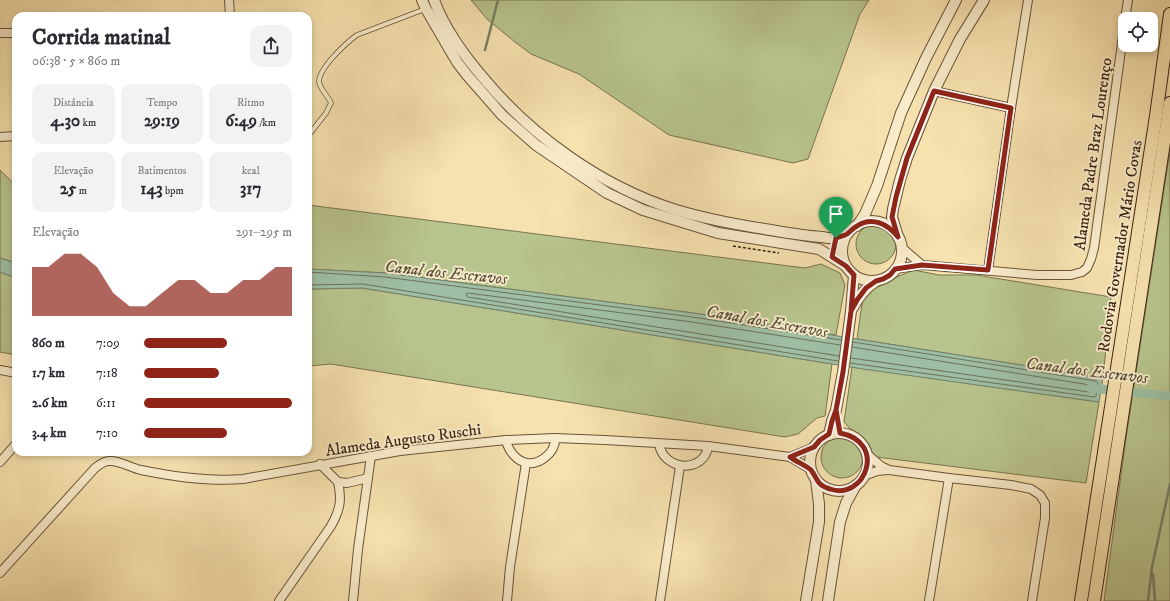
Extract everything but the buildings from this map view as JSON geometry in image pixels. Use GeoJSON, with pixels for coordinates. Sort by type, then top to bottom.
{"type":"FeatureCollection","features":[{"type":"Feature","properties":{"kind":"main road","name":"Rodovia Governador Mário Covas"},"geometry":{"type":"LineString","coordinates":[[1094,601],[1116,417],[1119,353],[1156,116],[1170,14]]}},
{"type":"Feature","properties":{"kind":"main road","name":"Rodovia Governador Mário Covas"},"geometry":{"type":"LineString","coordinates":[[1081,601],[1116,417],[1131,355],[1170,103]]}},
{"type":"Feature","properties":{"kind":"street"},"geometry":{"type":"LineString","coordinates":[[229,0],[230,12]]}},
{"type":"Feature","properties":{"kind":"street"},"geometry":{"type":"LineString","coordinates":[[434,0],[442,19],[459,47],[492,89],[526,124],[573,160],[619,186],[658,204],[704,218],[742,226],[816,237],[836,238],[848,233],[857,226],[867,210],[877,186],[901,113],[926,58],[956,0]]}},
{"type":"Feature","properties":{"kind":"street"},"geometry":{"type":"LineString","coordinates":[[848,233],[844,239],[842,253],[846,266],[854,275],[860,279],[868,281],[876,281],[890,275],[899,262],[901,255],[901,247],[892,217],[907,158],[934,91],[960,39],[984,0]]}},
{"type":"Feature","properties":{"kind":"street","name":"Alameda Padre Braz Lourenço"},"geometry":{"type":"LineString","coordinates":[[1126,12],[1128,0]]}},
{"type":"Feature","properties":{"kind":"street"},"geometry":{"type":"LineString","coordinates":[[988,270],[1027,1]]}},
{"type":"Feature","properties":{"kind":"street"},"geometry":{"type":"LineString","coordinates":[[424,4],[464,70],[502,115],[536,145],[607,193],[643,210],[718,233],[819,249],[846,266]]}},
{"type":"Feature","properties":{"kind":"street"},"geometry":{"type":"LineString","coordinates":[[0,33],[12,34]]}},
{"type":"Feature","properties":{"kind":"street","name":"Alameda Padre Braz Lourenço"},"geometry":{"type":"LineString","coordinates":[[895,269],[922,265],[1037,275],[1072,275],[1082,272],[1087,268],[1094,248],[1121,52]]}},
{"type":"Feature","properties":{"kind":"street"},"geometry":{"type":"LineString","coordinates":[[934,91],[1011,108]]}},
{"type":"Feature","properties":{"kind":"street"},"geometry":{"type":"LineString","coordinates":[[0,136],[12,136]]}},
{"type":"Feature","properties":{"kind":"street"},"geometry":{"type":"LineString","coordinates":[[857,226],[870,222],[883,224],[889,227],[898,237]]}},
{"type":"Feature","properties":{"kind":"street"},"geometry":{"type":"LineString","coordinates":[[901,247],[922,265]]}},
{"type":"Feature","properties":{"kind":"street"},"geometry":{"type":"LineString","coordinates":[[829,434],[836,410],[843,372],[854,275]]}},
{"type":"Feature","properties":{"kind":"street"},"geometry":{"type":"LineString","coordinates":[[851,311],[860,294],[876,281]]}},
{"type":"Feature","properties":{"kind":"street"},"geometry":{"type":"LineString","coordinates":[[0,370],[12,372]]}},
{"type":"Feature","properties":{"kind":"street"},"geometry":{"type":"LineString","coordinates":[[836,410],[840,433]]}},
{"type":"Feature","properties":{"kind":"street"},"geometry":{"type":"LineString","coordinates":[[806,601],[819,522],[820,504],[816,480],[810,469],[810,458],[814,447],[820,440],[829,434],[840,433],[849,434],[857,439],[867,454],[868,462],[864,476],[856,485],[846,503],[840,522],[828,601]]}},
{"type":"Feature","properties":{"kind":"street"},"geometry":{"type":"LineString","coordinates":[[506,440],[513,454],[520,460],[526,462],[537,461],[546,456],[554,445],[555,438]]}},
{"type":"Feature","properties":{"kind":"street","name":"Alameda Augusto Ruschi"},"geometry":{"type":"LineString","coordinates":[[0,573],[95,468],[109,461],[138,470],[170,476],[190,479],[226,480],[243,479],[320,464],[414,449],[506,440],[555,438],[708,446],[790,457],[810,469]]}},
{"type":"Feature","properties":{"kind":"street"},"geometry":{"type":"LineString","coordinates":[[659,444],[662,454],[667,459],[680,466],[690,466],[697,463],[704,457],[708,446]]}},
{"type":"Feature","properties":{"kind":"street"},"geometry":{"type":"LineString","coordinates":[[790,457],[814,447]]}},
{"type":"Feature","properties":{"kind":"street"},"geometry":{"type":"LineString","coordinates":[[0,462],[12,448]]}},
{"type":"Feature","properties":{"kind":"street"},"geometry":{"type":"LineString","coordinates":[[867,454],[881,466],[889,470]]}},
{"type":"Feature","properties":{"kind":"street"},"geometry":{"type":"LineString","coordinates":[[353,601],[358,549],[371,456]]}},
{"type":"Feature","properties":{"kind":"street"},"geometry":{"type":"LineString","coordinates":[[507,601],[510,567],[526,462]]}},
{"type":"Feature","properties":{"kind":"street"},"geometry":{"type":"LineString","coordinates":[[279,601],[331,526],[340,505],[338,482],[320,464]]}},
{"type":"Feature","properties":{"kind":"street"},"geometry":{"type":"LineString","coordinates":[[660,601],[680,466]]}},
{"type":"Feature","properties":{"kind":"street"},"geometry":{"type":"LineString","coordinates":[[864,476],[877,471],[889,470],[1011,485],[1031,489],[1040,495],[1045,503],[1045,518],[1032,601]]}},
{"type":"Feature","properties":{"kind":"street"},"geometry":{"type":"LineString","coordinates":[[338,482],[347,483],[368,478]]}},
{"type":"Feature","properties":{"kind":"street"},"geometry":{"type":"LineString","coordinates":[[929,601],[949,478]]}},
{"type":"Feature","properties":{"kind":"street"},"geometry":{"type":"LineString","coordinates":[[816,480],[831,490],[839,491],[856,485]]}},
{"type":"Feature","properties":{"kind":"lane"},"geometry":{"type":"LineString","coordinates":[[312,131],[326,113],[331,103],[320,86],[319,81],[324,69],[332,58],[357,35],[424,4]]}},
{"type":"Feature","properties":{"kind":"path"},"geometry":{"type":"LineString","coordinates":[[836,238],[839,224],[857,212]]}},
{"type":"Feature","properties":{"kind":"path"},"geometry":{"type":"LineString","coordinates":[[732,246],[781,253]]}},
{"type":"Feature","properties":{"kind":"shaded area"},"geometry":{"type":"Polygon","coordinates":[[[471,0],[869,0],[860,14],[808,159],[793,163],[669,135],[579,74],[531,54],[487,19],[471,0]]]}},
{"type":"Feature","properties":{"kind":"shaded area"},"geometry":{"type":"Polygon","coordinates":[[[1170,150],[1170,601],[1104,601],[1126,438],[1170,150]]]}},
{"type":"Feature","properties":{"kind":"shaded area"},"geometry":{"type":"Polygon","coordinates":[[[0,170],[12,182],[12,262],[0,258],[0,170]]]}},
{"type":"Feature","properties":{"kind":"shaded area"},"geometry":{"type":"Polygon","coordinates":[[[312,206],[805,268],[821,264],[840,273],[845,285],[836,335],[693,313],[386,273],[312,269],[312,206]]]}},
{"type":"Feature","properties":{"kind":"shaded area"},"geometry":{"type":"Polygon","coordinates":[[[880,224],[887,227],[893,233],[896,244],[895,252],[887,261],[880,264],[872,264],[865,261],[857,252],[856,240],[859,233],[868,225],[880,224]]]}},
{"type":"Feature","properties":{"kind":"shaded area"},"geometry":{"type":"Polygon","coordinates":[[[914,270],[939,275],[976,275],[1111,297],[1103,378],[857,339],[864,290],[914,270]]]}},
{"type":"Feature","properties":{"kind":"shaded area"},"geometry":{"type":"Polygon","coordinates":[[[0,272],[12,276],[12,354],[0,352],[0,272]]]}},
{"type":"Feature","properties":{"kind":"shaded area"},"geometry":{"type":"Polygon","coordinates":[[[362,288],[832,364],[825,416],[817,418],[798,434],[785,437],[331,364],[312,366],[312,289],[362,288]]]}},
{"type":"Feature","properties":{"kind":"shaded area"},"geometry":{"type":"Polygon","coordinates":[[[852,367],[1099,402],[1086,483],[876,457],[844,422],[852,367]]]}},
{"type":"Feature","properties":{"kind":"shaded area"},"geometry":{"type":"Polygon","coordinates":[[[842,436],[857,442],[863,457],[857,472],[842,478],[827,472],[821,457],[827,442],[842,436]]]}},
{"type":"Feature","properties":{"kind":"water"},"geometry":{"type":"Polygon","coordinates":[[[0,258],[12,262],[12,276],[0,272],[0,258]]]}},
{"type":"Feature","properties":{"kind":"water"},"geometry":{"type":"Polygon","coordinates":[[[312,269],[386,273],[693,313],[1103,378],[1099,402],[863,369],[362,288],[312,289],[312,269]]]}},
{"type":"Feature","properties":{"kind":"waterway"},"geometry":{"type":"LineString","coordinates":[[485,50],[498,0]]}},
{"type":"Feature","properties":{"kind":"waterway","name":"Canal dos Escravos"},"geometry":{"type":"LineString","coordinates":[[1090,388],[1170,396]]}},
{"type":"Feature","properties":{"kind":"waterway"},"geometry":{"type":"LineString","coordinates":[[1148,601],[1152,567],[1170,484]]}},
{"type":"Feature","properties":{"kind":"waterway"},"geometry":{"type":"LineString","coordinates":[[1153,574],[1155,601]]}},
{"type":"Feature","properties":{"kind":"route"},"geometry":{"type":"LineString","coordinates":[[836,238],[832,257],[846,266],[854,275],[843,372],[836,410],[829,434],[820,440],[814,447],[790,457],[810,469],[816,480],[823,486],[831,490],[839,491],[856,485],[864,476],[868,462],[867,454],[857,439],[849,434],[840,433],[836,410],[843,372],[851,311],[860,294],[866,288],[876,281],[890,275],[895,269],[922,265],[988,270],[1011,108],[934,91],[907,158],[900,180],[892,217],[898,237],[889,227],[876,222],[870,222],[863,223],[843,236],[836,238]]}}]}
